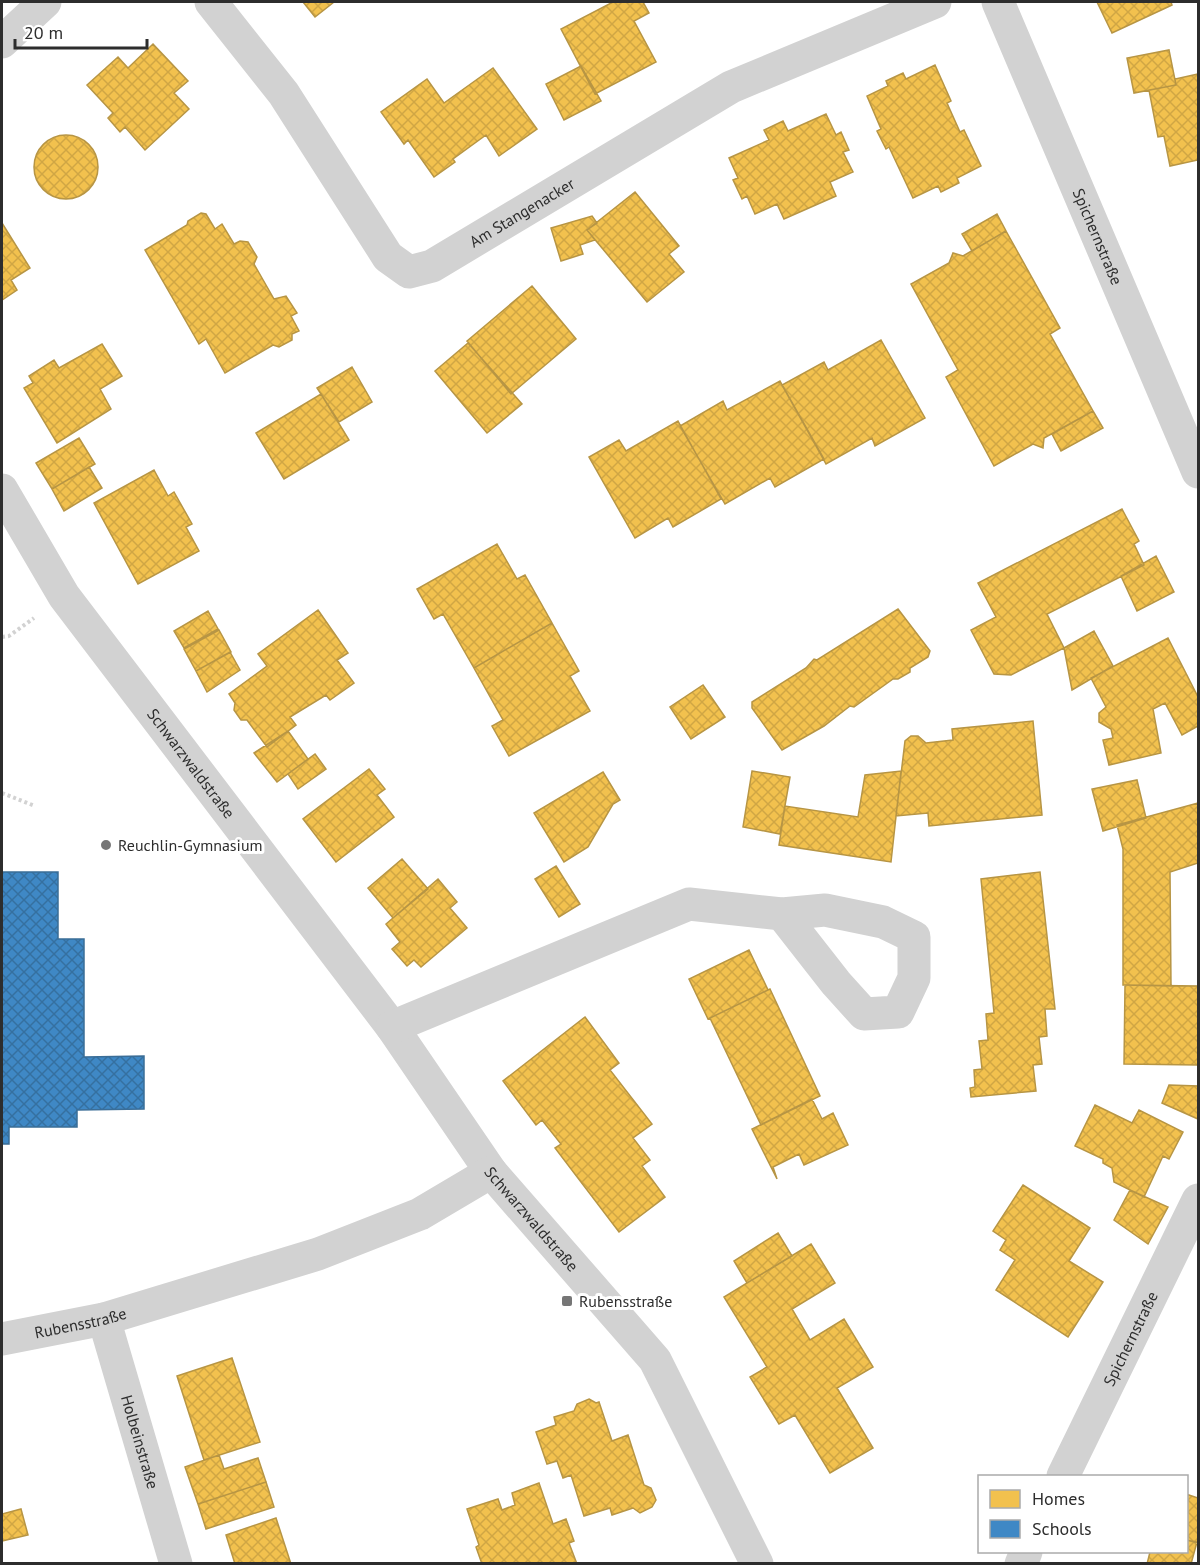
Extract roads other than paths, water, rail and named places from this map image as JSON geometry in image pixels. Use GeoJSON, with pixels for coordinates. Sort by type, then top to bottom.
{"type":"FeatureCollection","features":[{"type":"Feature","properties":{"kind":"street"},"geometry":{"type":"LineString","coordinates":[[2,42],[45,2]]}},
{"type":"Feature","properties":{"kind":"street","name":"Am Stangenacker"},"geometry":{"type":"LineString","coordinates":[[211,2],[284,94],[388,257],[409,272],[432,266],[730,87],[935,2]]}},
{"type":"Feature","properties":{"kind":"street","name":"Spichernstraße"},"geometry":{"type":"LineString","coordinates":[[998,2],[1198,472]]}},
{"type":"Feature","properties":{"kind":"street","name":"Schwarzwaldstraße"},"geometry":{"type":"LineString","coordinates":[[2,490],[64,596],[392,1027],[491,1172],[656,1360],[757,1563]]}},
{"type":"Feature","properties":{"kind":"street"},"geometry":{"type":"LineString","coordinates":[[392,1027],[690,904],[782,914]]}},
{"type":"Feature","properties":{"kind":"street","name":"Rubensstraße"},"geometry":{"type":"LineString","coordinates":[[2,1339],[104,1319],[318,1254],[420,1214],[491,1172]]}},
{"type":"Feature","properties":{"kind":"street","name":"Spichernstraße"},"geometry":{"type":"LineString","coordinates":[[1063,1475],[1198,1200]]}},
{"type":"Feature","properties":{"kind":"street","name":"Holbeinstraße"},"geometry":{"type":"LineString","coordinates":[[104,1319],[176,1563]]}},
{"type":"Feature","properties":{"kind":"place","name":"Reuchlin-Gymnasium"},"geometry":{"type":"Point","coordinates":[106,845]}},
{"type":"Feature","properties":{"kind":"place","name":"Rubensstraße"},"geometry":{"type":"Point","coordinates":[567,1301]}}]}
